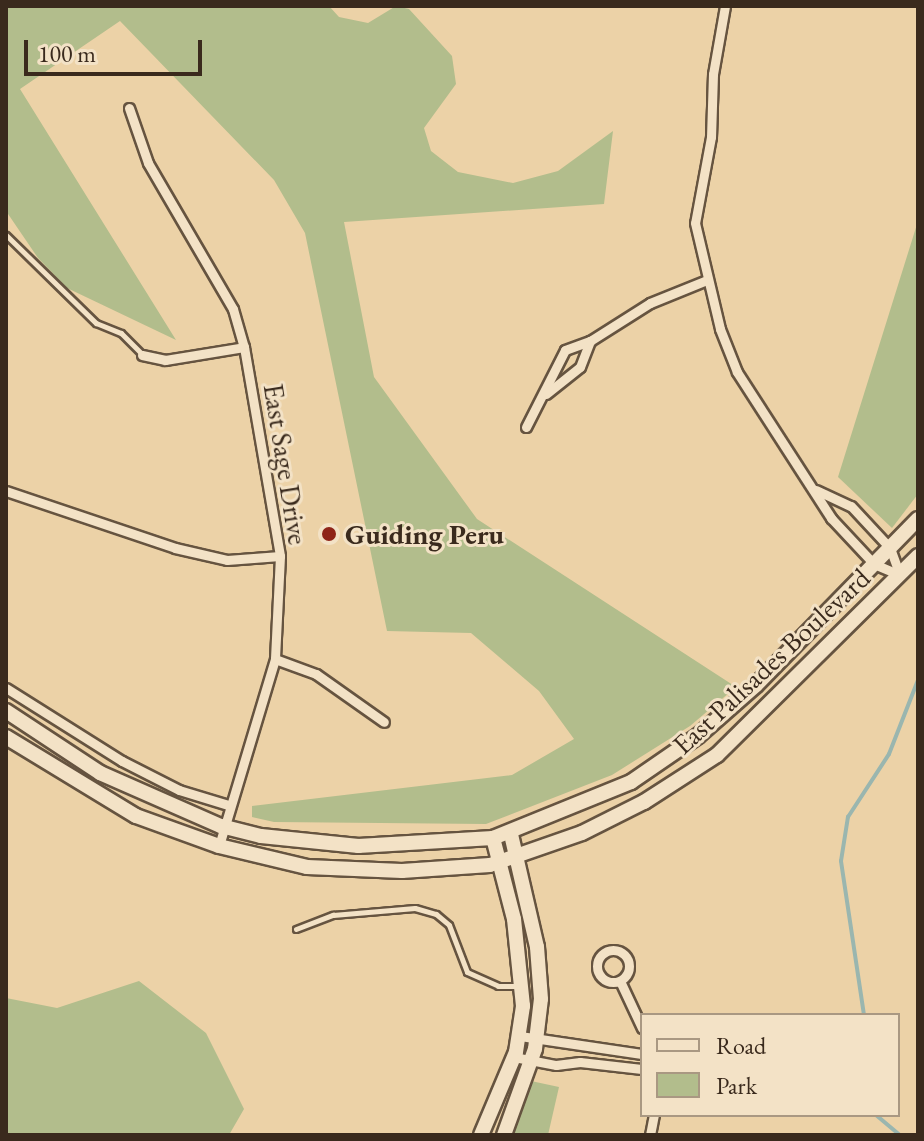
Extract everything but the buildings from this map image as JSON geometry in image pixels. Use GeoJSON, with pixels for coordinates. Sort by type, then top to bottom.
{"type":"FeatureCollection","features":[{"type":"Feature","properties":{"kind":"street"},"geometry":{"type":"LineString","coordinates":[[725,6],[713,74],[711,137],[695,223],[707,280],[737,372],[816,490],[831,518],[874,564],[900,575]]}},
{"type":"Feature","properties":{"kind":"street","name":"East Sage Drive"},"geometry":{"type":"LineString","coordinates":[[129,108],[148,163],[215,272],[244,347],[280,556],[275,659],[221,826],[219,846]]}},
{"type":"Feature","properties":{"kind":"street"},"geometry":{"type":"LineString","coordinates":[[526,427],[546,394],[565,350],[590,341],[650,303],[707,280]]}},
{"type":"Feature","properties":{"kind":"street"},"geometry":{"type":"LineString","coordinates":[[546,394],[580,367],[590,341]]}},
{"type":"Feature","properties":{"kind":"street"},"geometry":{"type":"LineString","coordinates":[[142,355],[165,360],[244,347]]}},
{"type":"Feature","properties":{"kind":"street"},"geometry":{"type":"LineString","coordinates":[[816,490],[851,506],[890,548],[900,575]]}},
{"type":"Feature","properties":{"kind":"street"},"geometry":{"type":"LineString","coordinates":[[6,491],[175,548],[227,560],[280,556]]}},
{"type":"Feature","properties":{"kind":"street","name":"East Palisades Boulevard"},"geometry":{"type":"LineString","coordinates":[[6,711],[100,773],[221,826],[261,836],[358,846],[493,838],[511,834],[631,782],[698,736],[756,685],[918,519]]}},
{"type":"Feature","properties":{"kind":"street","name":"East Palisades Boulevard"},"geometry":{"type":"LineString","coordinates":[[6,737],[136,816],[219,846],[307,867],[361,871],[499,863],[518,858],[644,802],[717,755],[918,556]]}},
{"type":"Feature","properties":{"kind":"street"},"geometry":{"type":"LineString","coordinates":[[275,659],[316,674],[384,722]]}},
{"type":"Feature","properties":{"kind":"street"},"geometry":{"type":"LineString","coordinates":[[6,688],[122,761],[179,790],[228,805]]}},
{"type":"Feature","properties":{"kind":"street"},"geometry":{"type":"LineString","coordinates":[[504,1135],[536,1038],[541,971],[511,834]]}},
{"type":"Feature","properties":{"kind":"street"},"geometry":{"type":"LineString","coordinates":[[481,1135],[520,1036],[523,986],[493,838]]}},
{"type":"Feature","properties":{"kind":"street"},"geometry":{"type":"LineString","coordinates":[[620,981],[640,1024]]}},
{"type":"Feature","properties":{"kind":"street"},"geometry":{"type":"LineString","coordinates":[[520,1036],[640,1054]]}},
{"type":"Feature","properties":{"kind":"street"},"geometry":{"type":"LineString","coordinates":[[514,1057],[640,1069]]}},
{"type":"Feature","properties":{"kind":"lane"},"geometry":{"type":"LineString","coordinates":[[6,235],[96,323],[121,333],[142,355]]}},
{"type":"Feature","properties":{"kind":"lane"},"geometry":{"type":"LineString","coordinates":[[296,929],[333,915],[426,911],[449,925],[467,972],[477,980],[523,986]]}},
{"type":"Feature","properties":{"kind":"green space"},"geometry":{"type":"Polygon","coordinates":[[[6,6],[329,6],[339,17],[368,23],[396,6],[409,9],[452,56],[456,84],[424,128],[431,151],[458,172],[513,183],[558,171],[613,131],[604,204],[344,222],[374,377],[477,519],[736,687],[690,726],[612,775],[486,824],[274,822],[252,817],[252,806],[512,775],[574,739],[539,691],[471,633],[387,631],[305,233],[274,180],[120,21],[20,89],[176,340],[67,288],[38,258],[6,211],[6,6]]]}},
{"type":"Feature","properties":{"kind":"green space"},"geometry":{"type":"Polygon","coordinates":[[[918,221],[918,494],[892,528],[838,477],[918,221]]]}},
{"type":"Feature","properties":{"kind":"green space"},"geometry":{"type":"Polygon","coordinates":[[[139,981],[206,1033],[244,1109],[229,1135],[6,1135],[6,998],[57,1008],[139,981]]]}},
{"type":"Feature","properties":{"kind":"green space"},"geometry":{"type":"Polygon","coordinates":[[[531,1081],[559,1087],[548,1135],[508,1135],[531,1081]]]}},
{"type":"Feature","properties":{"kind":"waterway"},"geometry":{"type":"LineString","coordinates":[[864,1013],[841,861],[848,817],[889,754],[918,680]]}},
{"type":"Feature","properties":{"kind":"waterway"},"geometry":{"type":"LineString","coordinates":[[878,1117],[900,1135]]}},
{"type":"Feature","properties":{"kind":"place","name":"Guiding Peru"},"geometry":{"type":"Point","coordinates":[329,534]}}]}
